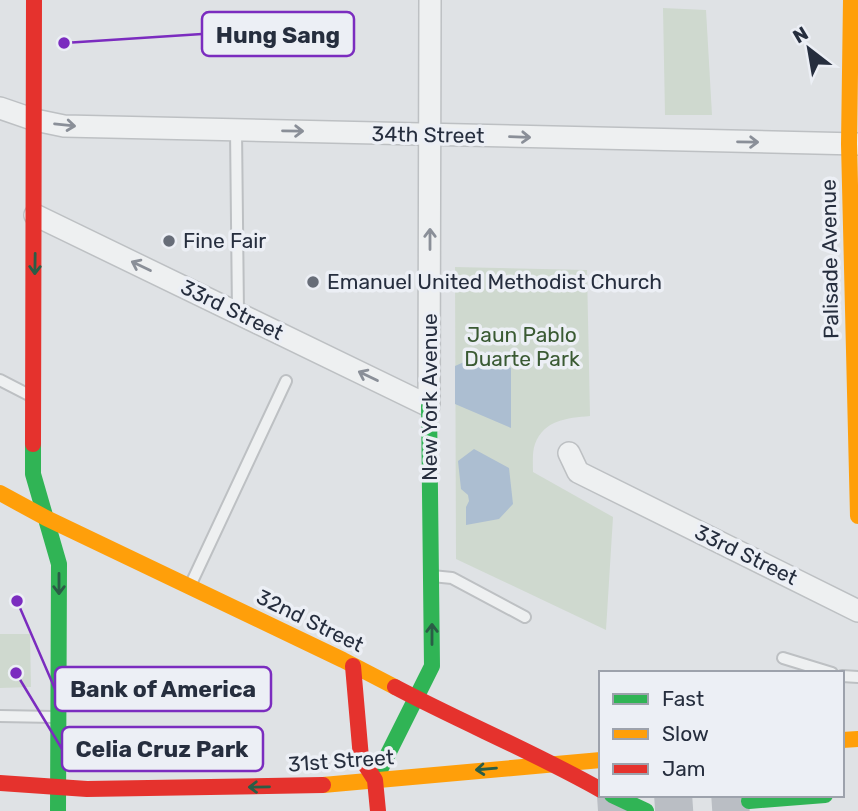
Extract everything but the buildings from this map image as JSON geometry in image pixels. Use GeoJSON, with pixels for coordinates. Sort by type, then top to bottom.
{"type":"FeatureCollection","features":[{"type":"Feature","properties":{"kind":"main road"},"geometry":{"type":"LineString","coordinates":[[34,0],[33,474],[59,564],[58,808]]}},
{"type":"Feature","properties":{"kind":"main road","name":"Palisade Avenue"},"geometry":{"type":"LineString","coordinates":[[851,0],[858,516]]}},
{"type":"Feature","properties":{"kind":"main road","name":"New York Avenue"},"geometry":{"type":"LineString","coordinates":[[376,780],[432,666],[429,405]]}},
{"type":"Feature","properties":{"kind":"main road","name":"32nd Street"},"geometry":{"type":"LineString","coordinates":[[0,493],[416,699],[554,763],[599,789]]}},
{"type":"Feature","properties":{"kind":"main road","name":"New York Avenue"},"geometry":{"type":"LineString","coordinates":[[353,666],[361,758],[376,780],[378,805]]}},
{"type":"Feature","properties":{"kind":"main road","name":"31st Street"},"geometry":{"type":"LineString","coordinates":[[0,783],[87,789],[310,786],[599,760]]}},
{"type":"Feature","properties":{"kind":"main road"},"geometry":{"type":"LineString","coordinates":[[616,797],[646,811]]}},
{"type":"Feature","properties":{"kind":"main road"},"geometry":{"type":"LineString","coordinates":[[749,801],[800,797]]}},
{"type":"Feature","properties":{"kind":"street","name":"New York Avenue"},"geometry":{"type":"LineString","coordinates":[[429,405],[430,0]]}},
{"type":"Feature","properties":{"kind":"street","name":"34th Street"},"geometry":{"type":"LineString","coordinates":[[0,108],[64,126],[854,144]]}},
{"type":"Feature","properties":{"kind":"street","name":"33rd Street"},"geometry":{"type":"LineString","coordinates":[[35,215],[429,405]]}},
{"type":"Feature","properties":{"kind":"street","name":"33rd Street"},"geometry":{"type":"LineString","coordinates":[[569,453],[578,472],[858,611]]}},
{"type":"Feature","properties":{"kind":"lane"},"geometry":{"type":"LineString","coordinates":[[236,130],[238,313]]}},
{"type":"Feature","properties":{"kind":"lane"},"geometry":{"type":"LineString","coordinates":[[0,380],[34,398]]}},
{"type":"Feature","properties":{"kind":"lane"},"geometry":{"type":"LineString","coordinates":[[190,586],[286,382]]}},
{"type":"Feature","properties":{"kind":"lane"},"geometry":{"type":"LineString","coordinates":[[432,576],[452,578],[525,617]]}},
{"type":"Feature","properties":{"kind":"lane"},"geometry":{"type":"LineString","coordinates":[[783,658],[825,671]]}},
{"type":"Feature","properties":{"kind":"lane"},"geometry":{"type":"LineString","coordinates":[[0,716],[58,717]]}},
{"type":"Feature","properties":{"kind":"green space"},"geometry":{"type":"Polygon","coordinates":[[[663,8],[706,10],[712,115],[665,115],[663,8]]]}},
{"type":"Feature","properties":{"kind":"green space","name":"Jaun Pablo Duarte Park"},"geometry":{"type":"Polygon","coordinates":[[[455,267],[587,270],[590,416],[565,419],[544,430],[534,447],[533,472],[613,517],[606,630],[456,559],[455,267]]]}},
{"type":"Feature","properties":{"kind":"green space"},"geometry":{"type":"Polygon","coordinates":[[[0,634],[30,634],[31,687],[0,688],[0,634]]]}},
{"type":"Feature","properties":{"kind":"water"},"geometry":{"type":"Polygon","coordinates":[[[489,351],[498,361],[511,368],[511,428],[455,404],[455,366],[489,351]]]}},
{"type":"Feature","properties":{"kind":"water"},"geometry":{"type":"Polygon","coordinates":[[[474,449],[509,468],[513,504],[499,519],[466,525],[466,507],[469,501],[468,495],[461,489],[458,461],[474,449]]]}},
{"type":"Feature","properties":{"kind":"tunnel"},"geometry":{"type":"LineString","coordinates":[[598,811],[749,801]]}},
{"type":"Feature","properties":{"kind":"traffic: fast"},"geometry":{"type":"LineString","coordinates":[[375,780],[432,666],[429,406]]}},
{"type":"Feature","properties":{"kind":"traffic: fast"},"geometry":{"type":"LineString","coordinates":[[33,444],[33,474],[59,564],[58,811]]}},
{"type":"Feature","properties":{"kind":"traffic: fast"},"geometry":{"type":"LineString","coordinates":[[616,797],[646,811]]}},
{"type":"Feature","properties":{"kind":"traffic: fast"},"geometry":{"type":"LineString","coordinates":[[749,801],[800,797]]}},
{"type":"Feature","properties":{"kind":"traffic: slow"},"geometry":{"type":"LineString","coordinates":[[851,0],[849,144],[858,516]]}},
{"type":"Feature","properties":{"kind":"traffic: slow"},"geometry":{"type":"LineString","coordinates":[[0,493],[46,518],[395,687]]}},
{"type":"Feature","properties":{"kind":"traffic: slow"},"geometry":{"type":"LineString","coordinates":[[844,740],[858,739]]}},
{"type":"Feature","properties":{"kind":"traffic: slow"},"geometry":{"type":"LineString","coordinates":[[323,785],[599,760]]}},
{"type":"Feature","properties":{"kind":"traffic: jam"},"geometry":{"type":"LineString","coordinates":[[33,444],[34,0]]}},
{"type":"Feature","properties":{"kind":"traffic: jam"},"geometry":{"type":"LineString","coordinates":[[353,666],[361,758],[375,780],[378,811]]}},
{"type":"Feature","properties":{"kind":"traffic: jam"},"geometry":{"type":"LineString","coordinates":[[395,687],[599,789]]}},
{"type":"Feature","properties":{"kind":"traffic: jam"},"geometry":{"type":"LineString","coordinates":[[0,783],[87,789],[323,785]]}},
{"type":"Feature","properties":{"kind":"place","name":"Hung Sang"},"geometry":{"type":"Point","coordinates":[64,43]}},
{"type":"Feature","properties":{"kind":"place","name":"Fine Fair"},"geometry":{"type":"Point","coordinates":[169,241]}},
{"type":"Feature","properties":{"kind":"place","name":"Emanuel United Methodist Church"},"geometry":{"type":"Point","coordinates":[313,282]}},
{"type":"Feature","properties":{"kind":"place","name":"Bank of America"},"geometry":{"type":"Point","coordinates":[17,601]}},
{"type":"Feature","properties":{"kind":"place","name":"Celia Cruz Park"},"geometry":{"type":"Point","coordinates":[16,673]}}]}
